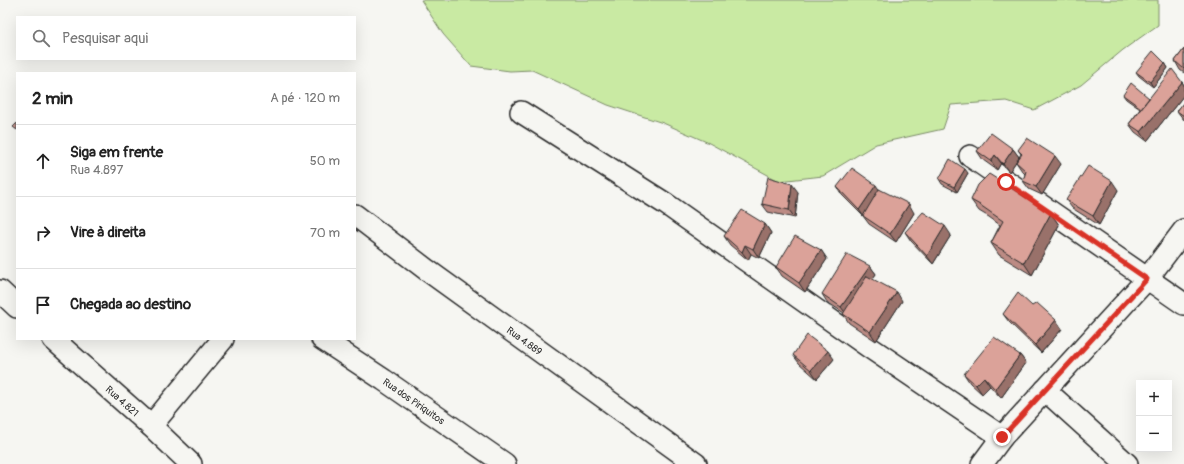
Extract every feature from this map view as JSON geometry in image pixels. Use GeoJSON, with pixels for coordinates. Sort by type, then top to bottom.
{"type":"FeatureCollection","features":[{"type":"Feature","properties":{"kind":"street"},"geometry":{"type":"LineString","coordinates":[[521,112],[666,204],[1002,437]]}},
{"type":"Feature","properties":{"kind":"street"},"geometry":{"type":"LineString","coordinates":[[970,156],[1184,304]]}},
{"type":"Feature","properties":{"kind":"street","name":"Rua 4.889"},"geometry":{"type":"LineString","coordinates":[[356,216],[427,270],[696,464]]}},
{"type":"Feature","properties":{"kind":"street"},"geometry":{"type":"LineString","coordinates":[[982,464],[1002,437],[1147,279],[1184,230]]}},
{"type":"Feature","properties":{"kind":"street"},"geometry":{"type":"LineString","coordinates":[[0,291],[16,306]]}},
{"type":"Feature","properties":{"kind":"street","name":"Rua 4.821"},"geometry":{"type":"LineString","coordinates":[[54,340],[191,464]]}},
{"type":"Feature","properties":{"kind":"street"},"geometry":{"type":"LineString","coordinates":[[150,426],[222,340]]}},
{"type":"Feature","properties":{"kind":"street","name":"Rua dos Piriquitos"},"geometry":{"type":"LineString","coordinates":[[324,340],[505,464]]}},
{"type":"Feature","properties":{"kind":"street"},"geometry":{"type":"LineString","coordinates":[[1045,390],[1127,464]]}},
{"type":"Feature","properties":{"kind":"green space"},"geometry":{"type":"Polygon","coordinates":[[[421,0],[1158,0],[1158,25],[1123,50],[1081,85],[1034,110],[1006,101],[951,105],[943,129],[876,144],[823,176],[779,181],[709,143],[663,123],[608,105],[532,70],[510,71],[471,66],[443,34],[421,0]]]}},
{"type":"Feature","properties":{"kind":"building"},"geometry":{"type":"Polygon","coordinates":[[[1184,49],[1184,69],[1175,61],[1184,49]]]}},
{"type":"Feature","properties":{"kind":"building"},"geometry":{"type":"Polygon","coordinates":[[[1153,51],[1165,63],[1150,82],[1136,72],[1153,51]]]}},
{"type":"Feature","properties":{"kind":"building"},"geometry":{"type":"Polygon","coordinates":[[[1172,69],[1182,82],[1141,132],[1129,124],[1172,69]]]}},
{"type":"Feature","properties":{"kind":"building"},"geometry":{"type":"Polygon","coordinates":[[[1131,83],[1149,98],[1141,108],[1123,95],[1131,83]]]}},
{"type":"Feature","properties":{"kind":"building"},"geometry":{"type":"Polygon","coordinates":[[[1184,102],[1184,116],[1177,111],[1184,102]]]}},
{"type":"Feature","properties":{"kind":"building"},"geometry":{"type":"Polygon","coordinates":[[[991,133],[1013,149],[1003,164],[995,155],[991,161],[977,151],[991,133]]]}},
{"type":"Feature","properties":{"kind":"building"},"geometry":{"type":"Polygon","coordinates":[[[1027,138],[1055,156],[1036,187],[1023,181],[1026,171],[1016,162],[1022,154],[1018,150],[1027,138]]]}},
{"type":"Feature","properties":{"kind":"building"},"geometry":{"type":"Polygon","coordinates":[[[950,159],[965,169],[954,187],[939,179],[950,159]]]}},
{"type":"Feature","properties":{"kind":"building"},"geometry":{"type":"Polygon","coordinates":[[[1088,166],[1112,181],[1093,216],[1066,200],[1088,166]]]}},
{"type":"Feature","properties":{"kind":"building"},"geometry":{"type":"Polygon","coordinates":[[[852,168],[876,185],[859,210],[837,187],[852,168]]]}},
{"type":"Feature","properties":{"kind":"building"},"geometry":{"type":"Polygon","coordinates":[[[989,174],[1051,213],[1024,263],[991,243],[1003,221],[971,200],[978,185],[989,174]]]}},
{"type":"Feature","properties":{"kind":"building"},"geometry":{"type":"Polygon","coordinates":[[[768,177],[792,184],[789,210],[762,204],[768,177]]]}},
{"type":"Feature","properties":{"kind":"building"},"geometry":{"type":"Polygon","coordinates":[[[879,189],[909,204],[890,234],[863,216],[879,189]]]}},
{"type":"Feature","properties":{"kind":"building"},"geometry":{"type":"Polygon","coordinates":[[[742,210],[765,224],[753,249],[745,245],[742,252],[724,236],[742,210]]]}},
{"type":"Feature","properties":{"kind":"building"},"geometry":{"type":"Polygon","coordinates":[[[923,212],[945,226],[927,256],[905,232],[923,212]]]}},
{"type":"Feature","properties":{"kind":"building"},"geometry":{"type":"Polygon","coordinates":[[[795,236],[821,250],[799,283],[776,267],[795,236]]]}},
{"type":"Feature","properties":{"kind":"building"},"geometry":{"type":"Polygon","coordinates":[[[847,254],[870,266],[841,307],[822,294],[847,254]]]}},
{"type":"Feature","properties":{"kind":"building"},"geometry":{"type":"Polygon","coordinates":[[[867,276],[897,292],[870,332],[843,314],[867,276]]]}},
{"type":"Feature","properties":{"kind":"building"},"geometry":{"type":"Polygon","coordinates":[[[1018,293],[1032,306],[1037,303],[1056,320],[1035,345],[1003,314],[1018,293]]]}},
{"type":"Feature","properties":{"kind":"building"},"geometry":{"type":"Polygon","coordinates":[[[807,335],[828,351],[811,370],[793,355],[807,335]]]}},
{"type":"Feature","properties":{"kind":"building"},"geometry":{"type":"Polygon","coordinates":[[[994,337],[1020,355],[995,389],[984,377],[976,385],[964,374],[994,337]]]}},
{"type":"Feature","properties":{"kind":"route"},"geometry":{"type":"LineString","coordinates":[[1002,437],[1147,279],[1006,182]]}}]}
